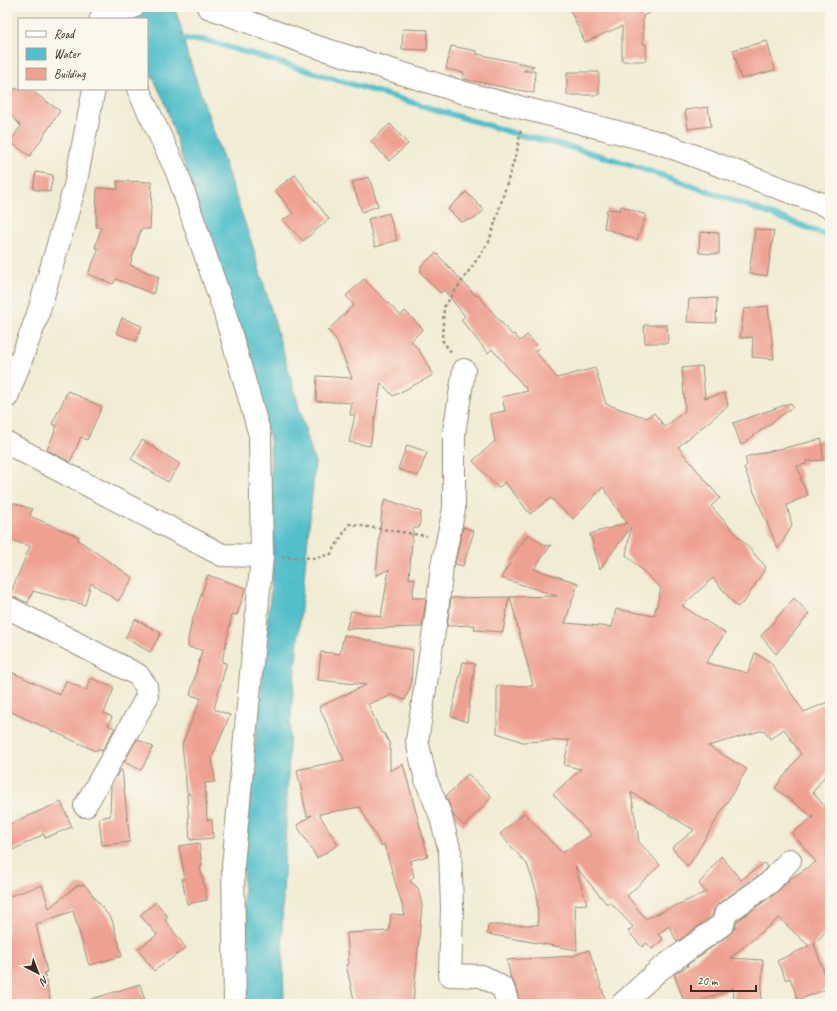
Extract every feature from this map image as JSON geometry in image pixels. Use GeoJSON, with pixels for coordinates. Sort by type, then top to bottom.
{"type":"FeatureCollection","features":[{"type":"Feature","properties":{"kind":"street"},"geometry":{"type":"LineString","coordinates":[[101,15],[133,7]]}},
{"type":"Feature","properties":{"kind":"street"},"geometry":{"type":"LineString","coordinates":[[208,7],[310,45],[468,94],[660,143],[830,207]]}},
{"type":"Feature","properties":{"kind":"street"},"geometry":{"type":"LineString","coordinates":[[7,397],[37,317],[75,186],[94,90]]}},
{"type":"Feature","properties":{"kind":"street"},"geometry":{"type":"LineString","coordinates":[[138,90],[177,172],[224,310],[260,435],[262,556],[233,866],[235,1004]]}},
{"type":"Feature","properties":{"kind":"street"},"geometry":{"type":"LineString","coordinates":[[464,370],[454,433],[454,509],[442,566],[417,741],[426,780],[440,814],[450,852],[452,907],[450,975],[482,976],[503,988],[508,1004]]}},
{"type":"Feature","properties":{"kind":"street"},"geometry":{"type":"LineString","coordinates":[[7,443],[222,555],[262,556]]}},
{"type":"Feature","properties":{"kind":"street"},"geometry":{"type":"LineString","coordinates":[[7,607],[138,675],[146,686],[147,697],[85,806]]}},
{"type":"Feature","properties":{"kind":"street"},"geometry":{"type":"LineString","coordinates":[[622,1004],[659,970],[723,924],[726,913],[769,883],[790,860]]}},
{"type":"Feature","properties":{"kind":"path"},"geometry":{"type":"LineString","coordinates":[[464,370],[442,340],[444,308],[489,242],[517,151],[520,135]]}},
{"type":"Feature","properties":{"kind":"path"},"geometry":{"type":"LineString","coordinates":[[262,556],[314,558],[331,554],[349,524],[447,539]]}},
{"type":"Feature","properties":{"kind":"water"},"geometry":{"type":"Polygon","coordinates":[[[125,7],[174,7],[181,27],[186,50],[253,247],[315,463],[290,724],[282,921],[284,1004],[246,1004],[243,866],[273,568],[270,438],[164,100],[148,68],[148,18],[129,18],[125,7]]]}},
{"type":"Feature","properties":{"kind":"building"},"geometry":{"type":"Polygon","coordinates":[[[567,7],[662,7],[643,16],[643,44],[646,44],[646,61],[622,61],[622,26],[585,42],[571,12],[567,7]]]}},
{"type":"Feature","properties":{"kind":"building"},"geometry":{"type":"Polygon","coordinates":[[[403,29],[428,30],[427,50],[402,49],[403,29]]]}},
{"type":"Feature","properties":{"kind":"building"},"geometry":{"type":"Polygon","coordinates":[[[767,41],[775,70],[741,79],[733,50],[767,41]]]}},
{"type":"Feature","properties":{"kind":"building"},"geometry":{"type":"Polygon","coordinates":[[[451,46],[477,51],[477,54],[534,66],[523,71],[535,71],[534,93],[463,79],[464,73],[446,69],[451,46]]]}},
{"type":"Feature","properties":{"kind":"building"},"geometry":{"type":"Polygon","coordinates":[[[567,72],[599,72],[599,95],[567,95],[567,72]]]}},
{"type":"Feature","properties":{"kind":"building"},"geometry":{"type":"Polygon","coordinates":[[[7,89],[18,89],[30,90],[60,111],[30,156],[10,142],[21,126],[7,111],[7,89]]]}},
{"type":"Feature","properties":{"kind":"building"},"geometry":{"type":"Polygon","coordinates":[[[708,107],[711,126],[688,129],[685,110],[708,107]]]}},
{"type":"Feature","properties":{"kind":"building"},"geometry":{"type":"Polygon","coordinates":[[[390,124],[408,144],[389,161],[371,141],[390,124]]]}},
{"type":"Feature","properties":{"kind":"building"},"geometry":{"type":"Polygon","coordinates":[[[36,172],[53,175],[50,192],[33,189],[36,172]]]}},
{"type":"Feature","properties":{"kind":"building"},"geometry":{"type":"Polygon","coordinates":[[[295,175],[329,219],[303,241],[283,220],[293,213],[275,190],[295,175]]]}},
{"type":"Feature","properties":{"kind":"building"},"geometry":{"type":"Polygon","coordinates":[[[369,177],[378,206],[362,212],[352,182],[369,177]]]}},
{"type":"Feature","properties":{"kind":"building"},"geometry":{"type":"Polygon","coordinates":[[[117,181],[152,182],[150,229],[141,229],[130,265],[159,277],[153,294],[116,279],[113,284],[88,274],[99,249],[95,248],[101,228],[96,227],[97,188],[118,189],[117,181]]]}},
{"type":"Feature","properties":{"kind":"building"},"geometry":{"type":"Polygon","coordinates":[[[466,192],[484,210],[476,218],[461,222],[448,209],[466,192]]]}},
{"type":"Feature","properties":{"kind":"building"},"geometry":{"type":"Polygon","coordinates":[[[621,206],[646,215],[637,240],[604,228],[607,209],[620,210],[621,206]]]}},
{"type":"Feature","properties":{"kind":"building"},"geometry":{"type":"Polygon","coordinates":[[[389,213],[397,240],[375,247],[368,219],[389,213]]]}},
{"type":"Feature","properties":{"kind":"building"},"geometry":{"type":"Polygon","coordinates":[[[755,229],[774,231],[767,276],[749,273],[755,229]]]}},
{"type":"Feature","properties":{"kind":"building"},"geometry":{"type":"Polygon","coordinates":[[[700,232],[719,233],[719,254],[699,253],[700,232]]]}},
{"type":"Feature","properties":{"kind":"building"},"geometry":{"type":"Polygon","coordinates":[[[436,253],[476,296],[478,295],[512,335],[514,334],[520,341],[527,335],[539,348],[535,351],[557,378],[595,368],[606,404],[647,418],[654,413],[665,427],[685,411],[682,368],[702,366],[705,398],[725,393],[728,406],[678,447],[720,498],[711,506],[766,567],[745,601],[737,607],[713,578],[682,606],[725,633],[706,663],[748,673],[755,653],[770,662],[804,712],[830,701],[830,769],[813,792],[825,807],[830,803],[830,927],[814,944],[830,988],[798,1000],[790,978],[786,980],[777,961],[809,946],[779,918],[730,958],[763,960],[761,1004],[733,1004],[734,988],[691,1004],[685,1004],[674,974],[688,966],[687,965],[730,934],[735,928],[737,921],[776,893],[790,879],[816,862],[792,833],[813,817],[775,788],[801,754],[784,729],[770,739],[764,730],[708,746],[747,769],[688,867],[672,848],[694,830],[631,792],[639,842],[660,865],[627,896],[646,919],[706,892],[699,884],[721,856],[741,880],[764,863],[767,867],[761,874],[719,903],[714,909],[712,916],[677,942],[669,926],[658,934],[663,939],[652,949],[647,943],[642,947],[628,931],[633,927],[611,903],[606,903],[575,866],[587,904],[575,905],[577,950],[487,934],[488,925],[538,925],[537,893],[527,864],[500,834],[524,813],[562,853],[591,835],[553,794],[581,769],[564,765],[569,740],[523,742],[497,733],[497,686],[533,686],[510,597],[557,596],[501,578],[510,563],[509,562],[528,534],[546,546],[551,545],[534,569],[578,583],[565,623],[612,627],[616,609],[654,616],[661,588],[626,555],[631,527],[600,569],[590,534],[627,523],[603,487],[573,519],[551,498],[530,514],[505,482],[498,488],[473,461],[495,441],[490,414],[505,411],[502,397],[528,391],[492,349],[488,353],[461,320],[465,316],[444,290],[440,293],[421,273],[421,266],[436,253]]]}},
{"type":"Feature","properties":{"kind":"building"},"geometry":{"type":"Polygon","coordinates":[[[364,279],[401,316],[405,311],[423,329],[411,341],[419,350],[433,375],[393,396],[381,383],[370,446],[349,442],[355,415],[350,415],[352,403],[316,401],[317,376],[352,378],[336,339],[328,330],[354,305],[346,296],[364,279]]]}},
{"type":"Feature","properties":{"kind":"building"},"geometry":{"type":"Polygon","coordinates":[[[717,298],[716,323],[687,322],[689,299],[717,298]]]}},
{"type":"Feature","properties":{"kind":"building"},"geometry":{"type":"Polygon","coordinates":[[[768,306],[774,359],[752,357],[753,337],[740,338],[744,309],[768,306]]]}},
{"type":"Feature","properties":{"kind":"building"},"geometry":{"type":"Polygon","coordinates":[[[122,318],[142,326],[136,341],[116,333],[122,318]]]}},
{"type":"Feature","properties":{"kind":"building"},"geometry":{"type":"Polygon","coordinates":[[[644,325],[667,325],[668,343],[645,343],[644,325]]]}},
{"type":"Feature","properties":{"kind":"building"},"geometry":{"type":"Polygon","coordinates":[[[68,391],[102,407],[87,440],[81,437],[70,462],[47,450],[57,426],[52,424],[68,391]]]}},
{"type":"Feature","properties":{"kind":"building"},"geometry":{"type":"Polygon","coordinates":[[[791,403],[793,407],[741,445],[733,423],[791,403]]]}},
{"type":"Feature","properties":{"kind":"building"},"geometry":{"type":"Polygon","coordinates":[[[822,439],[823,460],[806,461],[806,464],[797,466],[802,479],[800,479],[808,495],[787,505],[792,526],[778,549],[744,468],[747,465],[745,457],[822,439]]]}},
{"type":"Feature","properties":{"kind":"building"},"geometry":{"type":"Polygon","coordinates":[[[142,440],[180,464],[168,482],[131,459],[142,440]]]}},
{"type":"Feature","properties":{"kind":"building"},"geometry":{"type":"Polygon","coordinates":[[[407,445],[427,452],[418,476],[398,469],[407,445]]]}},
{"type":"Feature","properties":{"kind":"building"},"geometry":{"type":"Polygon","coordinates":[[[385,499],[421,512],[419,528],[413,528],[409,578],[415,579],[412,598],[426,598],[422,627],[346,629],[351,611],[381,617],[389,569],[376,576],[382,510],[385,499]]]}},
{"type":"Feature","properties":{"kind":"building"},"geometry":{"type":"Polygon","coordinates":[[[7,501],[32,509],[30,516],[79,537],[78,540],[133,578],[118,601],[91,583],[85,605],[33,591],[28,603],[10,595],[30,546],[7,539],[7,501]]]}},
{"type":"Feature","properties":{"kind":"building"},"geometry":{"type":"Polygon","coordinates":[[[463,527],[474,531],[463,566],[455,564],[463,527]]]}},
{"type":"Feature","properties":{"kind":"building"},"geometry":{"type":"Polygon","coordinates":[[[208,575],[246,588],[237,615],[232,614],[222,662],[226,663],[226,665],[214,709],[230,715],[212,758],[215,782],[205,783],[207,820],[212,820],[213,838],[190,840],[187,794],[190,794],[187,792],[182,744],[201,698],[190,695],[202,650],[188,647],[188,639],[192,621],[208,575]]]}},
{"type":"Feature","properties":{"kind":"building"},"geometry":{"type":"Polygon","coordinates":[[[509,597],[503,632],[474,630],[475,625],[447,626],[451,598],[509,597]]]}},
{"type":"Feature","properties":{"kind":"building"},"geometry":{"type":"Polygon","coordinates":[[[794,598],[809,614],[776,654],[761,636],[794,598]]]}},
{"type":"Feature","properties":{"kind":"building"},"geometry":{"type":"Polygon","coordinates":[[[135,619],[161,633],[150,652],[125,638],[135,619]]]}},
{"type":"Feature","properties":{"kind":"building"},"geometry":{"type":"Polygon","coordinates":[[[344,635],[413,650],[411,685],[405,700],[390,694],[390,696],[368,704],[381,733],[384,733],[390,744],[390,771],[403,764],[428,856],[410,861],[414,877],[410,881],[418,888],[422,905],[413,1004],[355,1004],[346,965],[349,964],[347,933],[389,931],[391,914],[405,915],[384,844],[381,846],[360,807],[319,814],[338,845],[317,858],[297,825],[312,815],[307,816],[297,770],[344,760],[319,707],[366,685],[318,680],[321,652],[340,654],[344,635]]]}},
{"type":"Feature","properties":{"kind":"building"},"geometry":{"type":"Polygon","coordinates":[[[463,662],[475,664],[467,722],[451,716],[463,662]]]}},
{"type":"Feature","properties":{"kind":"building"},"geometry":{"type":"Polygon","coordinates":[[[7,670],[60,695],[66,681],[86,690],[91,678],[114,688],[104,713],[112,717],[108,725],[115,728],[102,751],[97,749],[96,751],[7,710],[7,670]]]}},
{"type":"Feature","properties":{"kind":"building"},"geometry":{"type":"Polygon","coordinates":[[[137,739],[153,747],[141,770],[124,762],[137,739]]]}},
{"type":"Feature","properties":{"kind":"building"},"geometry":{"type":"Polygon","coordinates":[[[120,770],[122,770],[130,842],[102,845],[99,818],[110,816],[111,785],[120,770]]]}},
{"type":"Feature","properties":{"kind":"building"},"geometry":{"type":"Polygon","coordinates":[[[468,774],[492,797],[464,826],[453,815],[446,796],[468,774]]]}},
{"type":"Feature","properties":{"kind":"building"},"geometry":{"type":"Polygon","coordinates":[[[61,802],[72,827],[45,838],[44,834],[7,853],[7,825],[61,802]]]}},
{"type":"Feature","properties":{"kind":"building"},"geometry":{"type":"Polygon","coordinates":[[[199,843],[202,866],[200,867],[207,900],[187,904],[182,879],[185,879],[179,846],[199,843]]]}},
{"type":"Feature","properties":{"kind":"building"},"geometry":{"type":"Polygon","coordinates":[[[42,885],[49,908],[78,885],[85,885],[112,920],[122,956],[89,965],[73,911],[36,924],[47,972],[44,972],[51,1004],[7,1004],[7,897],[42,885]]]}},
{"type":"Feature","properties":{"kind":"building"},"geometry":{"type":"Polygon","coordinates":[[[156,902],[168,917],[165,920],[186,948],[154,971],[138,949],[157,935],[140,915],[156,902]]]}},
{"type":"Feature","properties":{"kind":"building"},"geometry":{"type":"Polygon","coordinates":[[[589,950],[607,1004],[520,1004],[515,984],[511,979],[507,960],[574,956],[589,950]]]}},
{"type":"Feature","properties":{"kind":"building"},"geometry":{"type":"Polygon","coordinates":[[[140,984],[146,1004],[90,1004],[89,1000],[140,984]]]}},
{"type":"Feature","properties":{"kind":"waterway"},"geometry":{"type":"LineString","coordinates":[[176,39],[205,40],[520,135],[599,155],[676,180],[830,236]]}}]}
